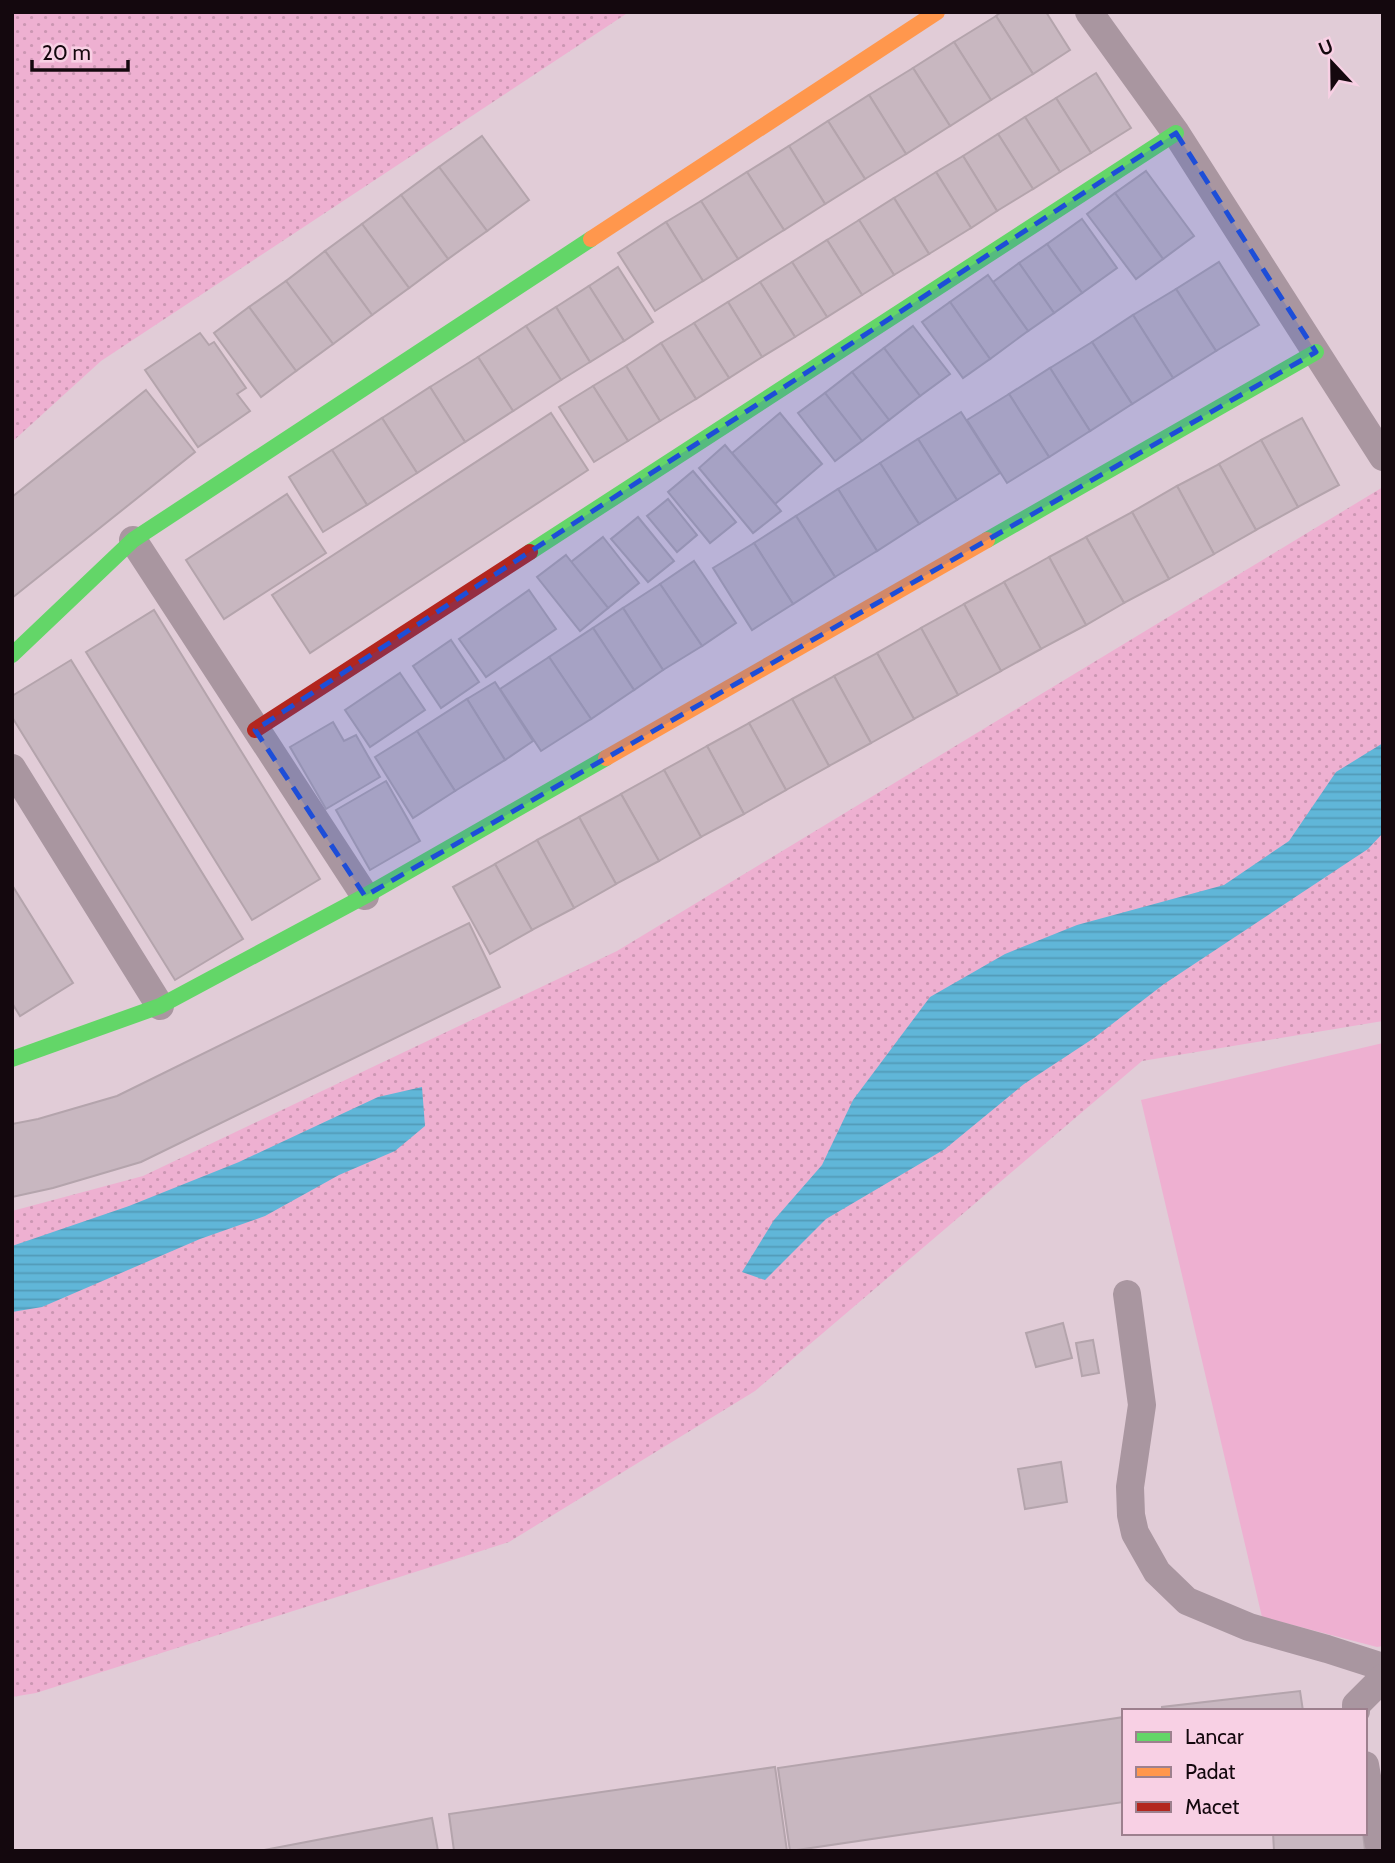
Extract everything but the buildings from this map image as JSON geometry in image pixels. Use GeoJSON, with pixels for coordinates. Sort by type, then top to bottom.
{"type":"FeatureCollection","features":[{"type":"Feature","properties":{"kind":"street"},"geometry":{"type":"LineString","coordinates":[[12,655],[133,540],[937,12]]}},
{"type":"Feature","properties":{"kind":"street"},"geometry":{"type":"LineString","coordinates":[[1089,12],[1176,133],[1383,457]]}},
{"type":"Feature","properties":{"kind":"street"},"geometry":{"type":"LineString","coordinates":[[255,730],[1176,133]]}},
{"type":"Feature","properties":{"kind":"street"},"geometry":{"type":"LineString","coordinates":[[12,1059],[160,1006],[365,896],[1316,352]]}},
{"type":"Feature","properties":{"kind":"street"},"geometry":{"type":"LineString","coordinates":[[133,540],[365,896]]}},
{"type":"Feature","properties":{"kind":"street"},"geometry":{"type":"LineString","coordinates":[[12,768],[160,1006]]}},
{"type":"Feature","properties":{"kind":"street"},"geometry":{"type":"LineString","coordinates":[[1127,1294],[1142,1405],[1130,1487],[1131,1515],[1135,1532],[1157,1572],[1187,1601],[1249,1627],[1383,1667]]}},
{"type":"Feature","properties":{"kind":"street"},"geometry":{"type":"LineString","coordinates":[[1356,1709],[1356,1705],[1383,1678]]}},
{"type":"Feature","properties":{"kind":"street"},"geometry":{"type":"LineString","coordinates":[[1367,1776],[1380,1851]]}},
{"type":"Feature","properties":{"kind":"highlighted area"},"geometry":{"type":"Polygon","coordinates":[[[1176,133],[1316,352],[365,896],[255,730],[1176,133]]]}},
{"type":"Feature","properties":{"kind":"shaded area"},"geometry":{"type":"Polygon","coordinates":[[[12,12],[629,12],[101,361],[12,442],[12,12]]]}},
{"type":"Feature","properties":{"kind":"shaded area"},"geometry":{"type":"Polygon","coordinates":[[[1383,487],[1383,1021],[1142,1061],[755,1391],[509,1542],[36,1693],[12,1697],[12,1211],[143,1176],[617,951],[1383,487]]]}},
{"type":"Feature","properties":{"kind":"shaded area"},"geometry":{"type":"Polygon","coordinates":[[[1383,1043],[1383,1646],[1377,1647],[1262,1617],[1141,1100],[1383,1043]]]}},
{"type":"Feature","properties":{"kind":"water"},"geometry":{"type":"Polygon","coordinates":[[[1383,743],[1383,833],[1368,849],[1164,984],[1094,1038],[1024,1084],[945,1149],[826,1219],[765,1280],[742,1272],[774,1220],[822,1165],[853,1100],[930,997],[1005,954],[1077,925],[1224,885],[1289,841],[1336,772],[1383,743]]]}},
{"type":"Feature","properties":{"kind":"water"},"geometry":{"type":"Polygon","coordinates":[[[422,1087],[425,1126],[395,1151],[339,1175],[265,1216],[200,1239],[42,1307],[12,1312],[12,1246],[129,1206],[239,1162],[378,1097],[422,1087]]]}},
{"type":"Feature","properties":{"kind":"traffic: fast"},"geometry":{"type":"LineString","coordinates":[[530,552],[1176,133]]}},
{"type":"Feature","properties":{"kind":"traffic: fast"},"geometry":{"type":"LineString","coordinates":[[12,655],[133,540],[591,239]]}},
{"type":"Feature","properties":{"kind":"traffic: fast"},"geometry":{"type":"LineString","coordinates":[[987,540],[1316,352]]}},
{"type":"Feature","properties":{"kind":"traffic: fast"},"geometry":{"type":"LineString","coordinates":[[12,1059],[160,1006],[365,896],[606,758]]}},
{"type":"Feature","properties":{"kind":"traffic: slow"},"geometry":{"type":"LineString","coordinates":[[591,239],[937,12]]}},
{"type":"Feature","properties":{"kind":"traffic: slow"},"geometry":{"type":"LineString","coordinates":[[606,758],[987,540]]}},
{"type":"Feature","properties":{"kind":"traffic: jam"},"geometry":{"type":"LineString","coordinates":[[255,730],[530,552]]}}]}
